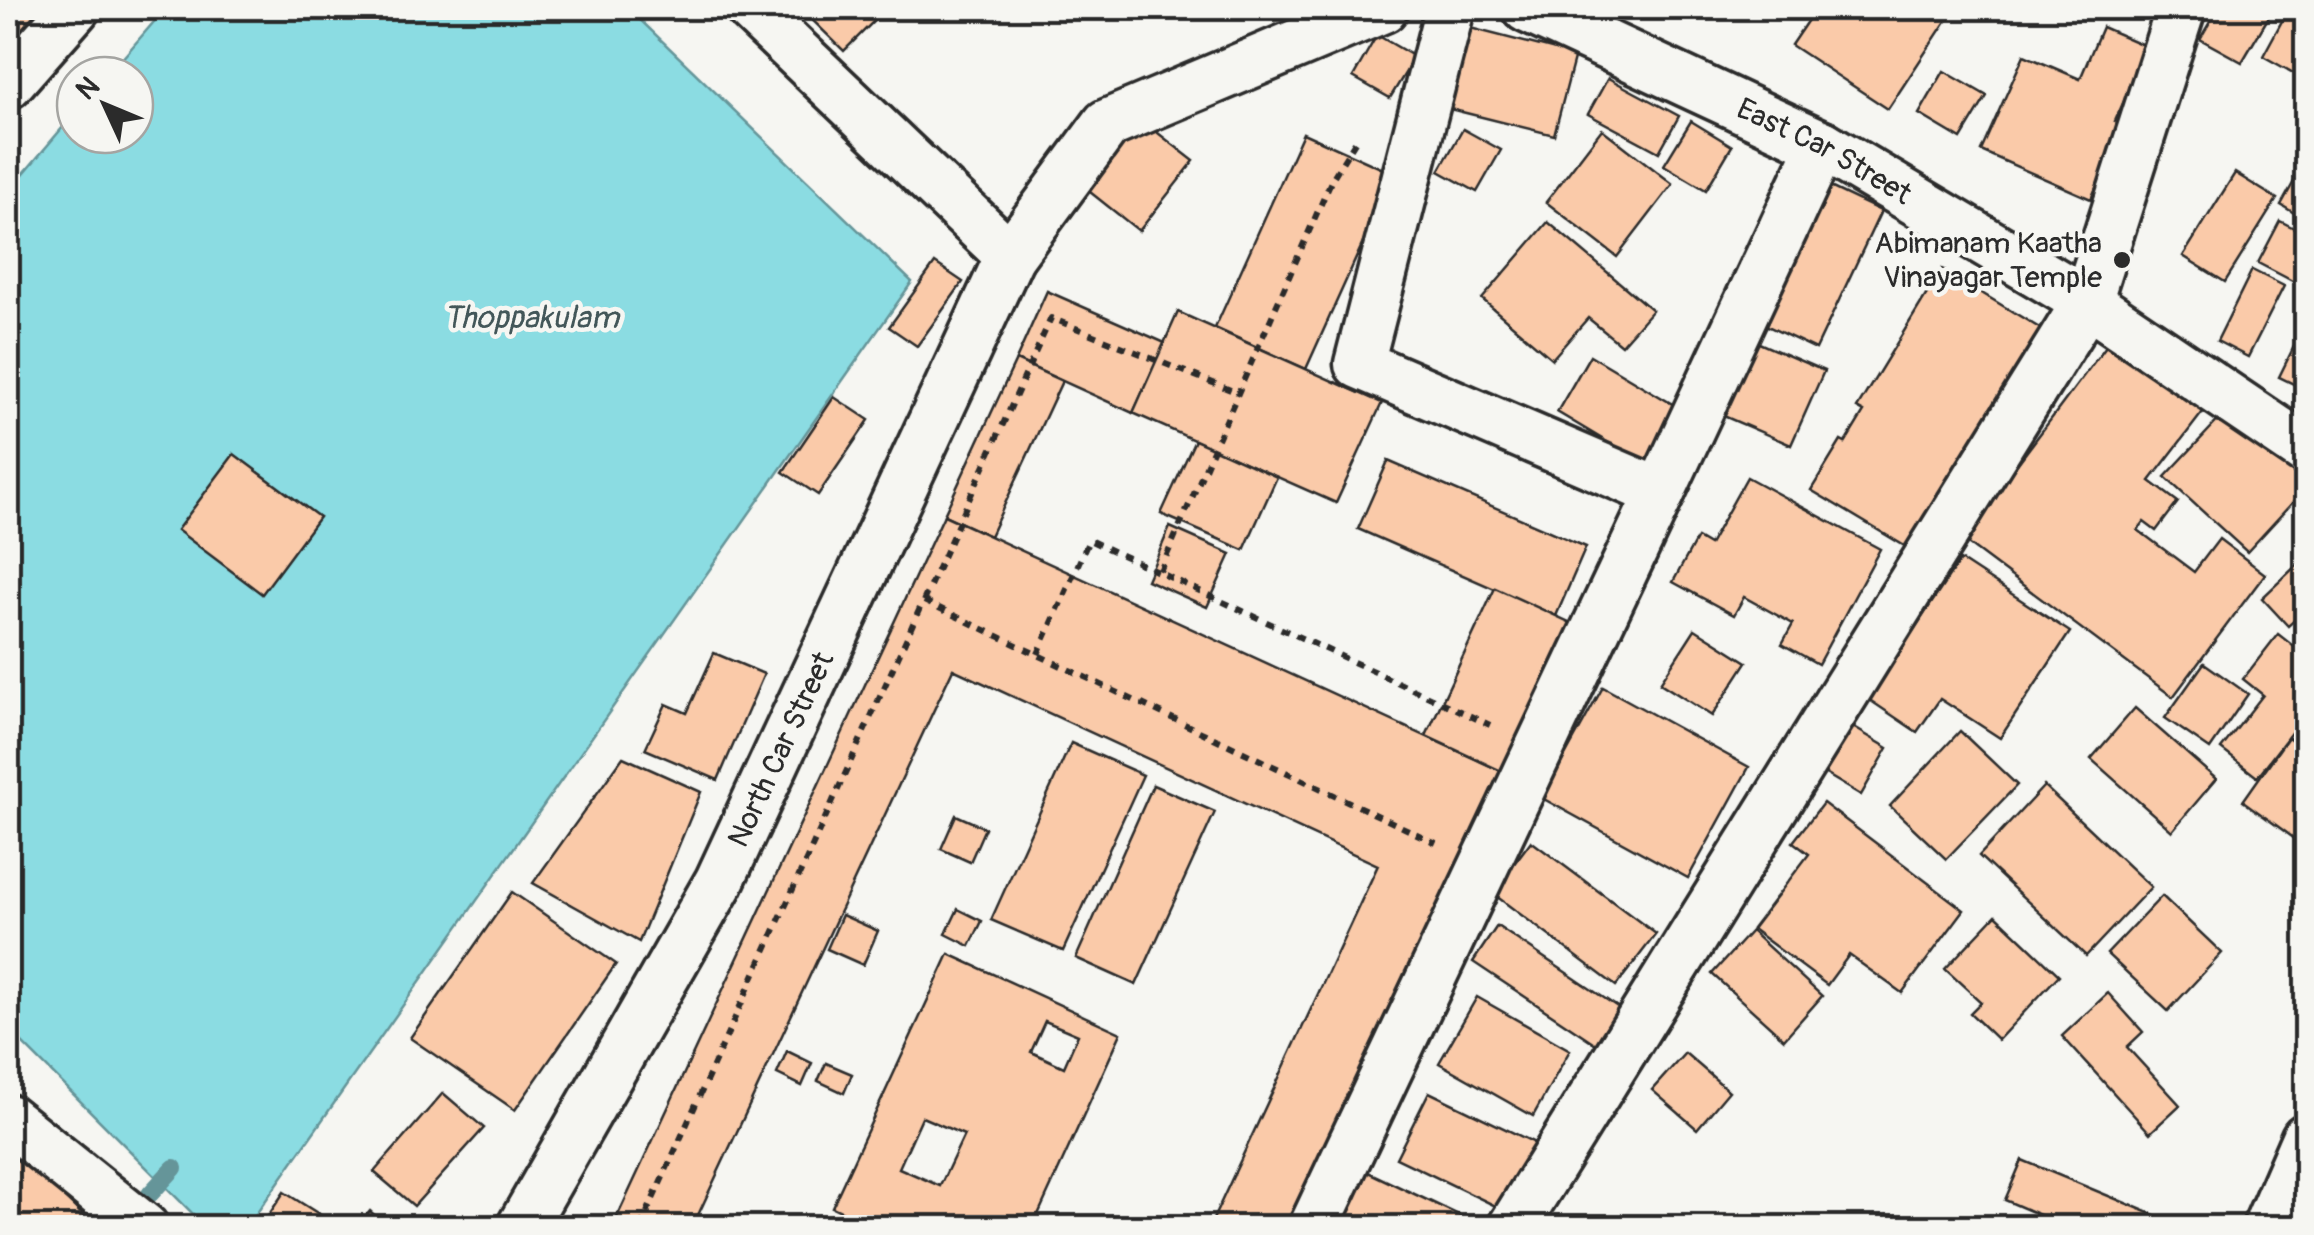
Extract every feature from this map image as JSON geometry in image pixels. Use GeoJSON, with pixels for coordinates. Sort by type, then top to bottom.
{"type":"FeatureCollection","features":[{"type":"Feature","properties":{"kind":"street"},"geometry":{"type":"LineString","coordinates":[[8,84],[75,8]]}},
{"type":"Feature","properties":{"kind":"street"},"geometry":{"type":"LineString","coordinates":[[750,8],[1010,256],[1107,124],[1382,8]]}},
{"type":"Feature","properties":{"kind":"street"},"geometry":{"type":"LineString","coordinates":[[1450,8],[1359,364],[1660,492]]}},
{"type":"Feature","properties":{"kind":"street","name":"East Car Street"},"geometry":{"type":"LineString","coordinates":[[1527,8],[1822,145],[2086,302],[2306,450]]}},
{"type":"Feature","properties":{"kind":"street"},"geometry":{"type":"LineString","coordinates":[[1512,1228],[2086,302],[2181,8]]}},
{"type":"Feature","properties":{"kind":"street"},"geometry":{"type":"LineString","coordinates":[[1313,1228],[1822,145]]}},
{"type":"Feature","properties":{"kind":"street","name":"North Car Street"},"geometry":{"type":"LineString","coordinates":[[521,1228],[720,882],[1010,256]]}},
{"type":"Feature","properties":{"kind":"street"},"geometry":{"type":"LineString","coordinates":[[8,1118],[144,1228]]}},
{"type":"Feature","properties":{"kind":"street"},"geometry":{"type":"LineString","coordinates":[[2267,1228],[2302,1159]]}},
{"type":"Feature","properties":{"kind":"path"},"geometry":{"type":"LineString","coordinates":[[1160,571],[1332,179],[1361,132]]}},
{"type":"Feature","properties":{"kind":"path"},"geometry":{"type":"LineString","coordinates":[[640,1228],[1051,318],[1238,393]]}},
{"type":"Feature","properties":{"kind":"path"},"geometry":{"type":"LineString","coordinates":[[1038,654],[1089,540],[1491,724],[1483,740]]}},
{"type":"Feature","properties":{"kind":"path"},"geometry":{"type":"LineString","coordinates":[[924,601],[1436,843]]}},
{"type":"Feature","properties":{"kind":"path"},"geometry":{"type":"LineString","coordinates":[[1428,860],[1444,826]]}},
{"type":"Feature","properties":{"kind":"water","name":"Thoppakulam"},"geometry":{"type":"Polygon","coordinates":[[[166,8],[628,8],[912,282],[247,1227],[206,1227],[8,1029],[8,192],[55,137],[55,155],[155,155],[155,55],[125,55],[166,8]],[[234,454],[262,593],[319,517],[234,454]]]}},
{"type":"Feature","properties":{"kind":"building"},"geometry":{"type":"Polygon","coordinates":[[[8,8],[52,8],[22,41],[8,28],[8,8]]]}},
{"type":"Feature","properties":{"kind":"building"},"geometry":{"type":"Polygon","coordinates":[[[800,8],[887,8],[844,51],[800,8]]]}},
{"type":"Feature","properties":{"kind":"building"},"geometry":{"type":"Polygon","coordinates":[[[1722,8],[1744,8],[1740,16],[1722,8]]]}},
{"type":"Feature","properties":{"kind":"building"},"geometry":{"type":"Polygon","coordinates":[[[1816,8],[1954,9],[1888,109],[1791,45],[1816,8]]]}},
{"type":"Feature","properties":{"kind":"building"},"geometry":{"type":"Polygon","coordinates":[[[2218,8],[2274,8],[2242,62],[2200,39],[2218,8]]]}},
{"type":"Feature","properties":{"kind":"building"},"geometry":{"type":"Polygon","coordinates":[[[2289,8],[2306,8],[2306,80],[2263,56],[2289,8]]]}},
{"type":"Feature","properties":{"kind":"building"},"geometry":{"type":"Polygon","coordinates":[[[2102,27],[2148,47],[2115,121],[2124,125],[2091,199],[1981,151],[2024,55],[2080,79],[2102,27]]]}},
{"type":"Feature","properties":{"kind":"building"},"geometry":{"type":"Polygon","coordinates":[[[1470,28],[1575,55],[1554,135],[1450,109],[1470,28]]]}},
{"type":"Feature","properties":{"kind":"building"},"geometry":{"type":"Polygon","coordinates":[[[1377,35],[1415,57],[1390,98],[1353,77],[1377,35]]]}},
{"type":"Feature","properties":{"kind":"building"},"geometry":{"type":"Polygon","coordinates":[[[1944,71],[1987,96],[1961,139],[1919,114],[1944,71]]]}},
{"type":"Feature","properties":{"kind":"building"},"geometry":{"type":"Polygon","coordinates":[[[1608,78],[1679,116],[1659,152],[1588,114],[1608,78]]]}},
{"type":"Feature","properties":{"kind":"building"},"geometry":{"type":"Polygon","coordinates":[[[1140,119],[1194,161],[1139,231],[1085,188],[1140,119]]]}},
{"type":"Feature","properties":{"kind":"building"},"geometry":{"type":"Polygon","coordinates":[[[1691,121],[1732,146],[1706,190],[1664,165],[1691,121]]]}},
{"type":"Feature","properties":{"kind":"building"},"geometry":{"type":"Polygon","coordinates":[[[1463,129],[1501,150],[1477,192],[1439,171],[1463,129]]]}},
{"type":"Feature","properties":{"kind":"building"},"geometry":{"type":"Polygon","coordinates":[[[1602,129],[1673,184],[1617,257],[1546,202],[1602,129]]]}},
{"type":"Feature","properties":{"kind":"building"},"geometry":{"type":"Polygon","coordinates":[[[1303,133],[1394,174],[1306,369],[1215,328],[1303,133]]]}},
{"type":"Feature","properties":{"kind":"building"},"geometry":{"type":"Polygon","coordinates":[[[2306,160],[2306,220],[2281,205],[2306,160]]]}},
{"type":"Feature","properties":{"kind":"building"},"geometry":{"type":"Polygon","coordinates":[[[2235,173],[2277,199],[2225,282],[2183,256],[2235,173]]]}},
{"type":"Feature","properties":{"kind":"building"},"geometry":{"type":"Polygon","coordinates":[[[1824,184],[1881,211],[1816,349],[1759,322],[1824,184]]]}},
{"type":"Feature","properties":{"kind":"building"},"geometry":{"type":"Polygon","coordinates":[[[2280,221],[2306,234],[2306,277],[2302,286],[2258,263],[2280,221]]]}},
{"type":"Feature","properties":{"kind":"building"},"geometry":{"type":"Polygon","coordinates":[[[1548,222],[1652,310],[1621,345],[1588,318],[1552,359],[1482,299],[1548,222]]]}},
{"type":"Feature","properties":{"kind":"building"},"geometry":{"type":"Polygon","coordinates":[[[935,263],[963,282],[917,346],[889,327],[935,263]]]}},
{"type":"Feature","properties":{"kind":"building"},"geometry":{"type":"Polygon","coordinates":[[[1942,269],[2041,329],[1908,548],[1811,490],[1864,412],[1857,408],[1942,269]]]}},
{"type":"Feature","properties":{"kind":"building"},"geometry":{"type":"Polygon","coordinates":[[[2252,270],[2284,286],[2248,357],[2217,341],[2252,270]]]}},
{"type":"Feature","properties":{"kind":"building"},"geometry":{"type":"Polygon","coordinates":[[[1047,291],[1165,343],[1133,413],[1016,360],[1047,291]]]}},
{"type":"Feature","properties":{"kind":"building"},"geometry":{"type":"Polygon","coordinates":[[[1178,312],[1382,403],[1336,503],[1133,413],[1178,312]]]}},
{"type":"Feature","properties":{"kind":"building"},"geometry":{"type":"Polygon","coordinates":[[[2306,322],[2306,390],[2279,377],[2306,322]]]}},
{"type":"Feature","properties":{"kind":"building"},"geometry":{"type":"Polygon","coordinates":[[[2115,334],[2209,404],[2150,481],[2178,502],[2156,531],[2144,522],[2138,530],[2194,572],[2219,539],[2265,574],[2173,697],[1961,539],[2115,334]]]}},
{"type":"Feature","properties":{"kind":"building"},"geometry":{"type":"Polygon","coordinates":[[[1752,340],[1824,371],[1791,445],[1719,414],[1752,340]]]}},
{"type":"Feature","properties":{"kind":"building"},"geometry":{"type":"Polygon","coordinates":[[[1590,355],[1679,408],[1644,464],[1557,412],[1590,355]]]}},
{"type":"Feature","properties":{"kind":"building"},"geometry":{"type":"Polygon","coordinates":[[[1016,360],[1062,381],[990,536],[944,515],[1016,360]]]}},
{"type":"Feature","properties":{"kind":"building"},"geometry":{"type":"Polygon","coordinates":[[[834,397],[869,420],[818,495],[783,472],[834,397]]]}},
{"type":"Feature","properties":{"kind":"building"},"geometry":{"type":"Polygon","coordinates":[[[2240,397],[2306,459],[2306,488],[2247,552],[2165,477],[2240,397]]]}},
{"type":"Feature","properties":{"kind":"building"},"geometry":{"type":"Polygon","coordinates":[[[1195,440],[1277,477],[1244,550],[1161,514],[1195,440]]]}},
{"type":"Feature","properties":{"kind":"building"},"geometry":{"type":"Polygon","coordinates":[[[234,454],[319,517],[262,594],[177,530],[234,454]]]}},
{"type":"Feature","properties":{"kind":"building"},"geometry":{"type":"Polygon","coordinates":[[[1388,461],[1586,547],[1556,616],[1358,529],[1388,461]]]}},
{"type":"Feature","properties":{"kind":"building"},"geometry":{"type":"Polygon","coordinates":[[[1747,477],[1880,549],[1818,664],[1782,644],[1793,624],[1744,597],[1734,615],[1673,582],[1697,538],[1709,545],[1747,477]]]}},
{"type":"Feature","properties":{"kind":"building"},"geometry":{"type":"Polygon","coordinates":[[[944,515],[1510,775],[1299,1228],[1209,1228],[1378,865],[953,669],[692,1228],[612,1228],[944,515]]]}},
{"type":"Feature","properties":{"kind":"building"},"geometry":{"type":"Polygon","coordinates":[[[1170,527],[1231,554],[1207,607],[1147,580],[1170,527]]]}},
{"type":"Feature","properties":{"kind":"building"},"geometry":{"type":"Polygon","coordinates":[[[1960,560],[2070,632],[2000,738],[1940,699],[1917,732],[1868,699],[1960,560]]]}},
{"type":"Feature","properties":{"kind":"building"},"geometry":{"type":"Polygon","coordinates":[[[2300,562],[2306,568],[2306,610],[2288,626],[2262,598],[2300,562]]]}},
{"type":"Feature","properties":{"kind":"building"},"geometry":{"type":"Polygon","coordinates":[[[1495,588],[1578,626],[1510,775],[1426,736],[1495,588]]]}},
{"type":"Feature","properties":{"kind":"building"},"geometry":{"type":"Polygon","coordinates":[[[1695,629],[1747,662],[1712,716],[1660,683],[1695,629]]]}},
{"type":"Feature","properties":{"kind":"building"},"geometry":{"type":"Polygon","coordinates":[[[2278,634],[2306,656],[2306,713],[2257,777],[2221,749],[2263,695],[2243,679],[2278,634]]]}},
{"type":"Feature","properties":{"kind":"building"},"geometry":{"type":"Polygon","coordinates":[[[714,653],[764,674],[718,780],[645,749],[666,704],[687,713],[714,653]]]}},
{"type":"Feature","properties":{"kind":"building"},"geometry":{"type":"Polygon","coordinates":[[[2204,663],[2248,694],[2210,749],[2165,718],[2204,663]]]}},
{"type":"Feature","properties":{"kind":"building"},"geometry":{"type":"Polygon","coordinates":[[[1603,687],[1749,767],[1688,878],[1542,798],[1603,687]]]}},
{"type":"Feature","properties":{"kind":"building"},"geometry":{"type":"Polygon","coordinates":[[[2135,708],[2216,779],[2172,831],[2091,759],[2135,708]]]}},
{"type":"Feature","properties":{"kind":"building"},"geometry":{"type":"Polygon","coordinates":[[[1841,720],[1888,748],[1861,795],[1814,767],[1841,720]]]}},
{"type":"Feature","properties":{"kind":"building"},"geometry":{"type":"Polygon","coordinates":[[[1960,731],[2017,785],[1946,859],[1890,806],[1960,731]]]}},
{"type":"Feature","properties":{"kind":"building"},"geometry":{"type":"Polygon","coordinates":[[[2288,737],[2306,751],[2306,847],[2243,801],[2288,737]]]}},
{"type":"Feature","properties":{"kind":"building"},"geometry":{"type":"Polygon","coordinates":[[[1071,743],[1143,775],[1063,951],[991,920],[1071,743]]]}},
{"type":"Feature","properties":{"kind":"building"},"geometry":{"type":"Polygon","coordinates":[[[623,757],[701,792],[639,942],[533,883],[623,757]]]}},
{"type":"Feature","properties":{"kind":"building"},"geometry":{"type":"Polygon","coordinates":[[[1153,785],[1215,812],[1136,985],[1076,958],[1153,785]]]}},
{"type":"Feature","properties":{"kind":"building"},"geometry":{"type":"Polygon","coordinates":[[[2044,786],[2151,887],[2086,956],[1979,856],[2044,786]]]}},
{"type":"Feature","properties":{"kind":"building"},"geometry":{"type":"Polygon","coordinates":[[[1823,803],[1964,910],[1902,993],[1849,955],[1827,985],[1752,929],[1809,854],[1793,842],[1823,803]]]}},
{"type":"Feature","properties":{"kind":"building"},"geometry":{"type":"Polygon","coordinates":[[[956,815],[985,828],[970,862],[941,849],[956,815]]]}},
{"type":"Feature","properties":{"kind":"building"},"geometry":{"type":"Polygon","coordinates":[[[1531,841],[1656,934],[1616,986],[1492,893],[1531,841]]]}},
{"type":"Feature","properties":{"kind":"building"},"geometry":{"type":"Polygon","coordinates":[[[512,892],[616,964],[515,1110],[410,1038],[512,892]]]}},
{"type":"Feature","properties":{"kind":"building"},"geometry":{"type":"Polygon","coordinates":[[[2162,896],[2222,953],[2168,1011],[2107,954],[2162,896]]]}},
{"type":"Feature","properties":{"kind":"building"},"geometry":{"type":"Polygon","coordinates":[[[958,909],[982,921],[970,946],[946,934],[958,909]]]}},
{"type":"Feature","properties":{"kind":"building"},"geometry":{"type":"Polygon","coordinates":[[[842,915],[878,931],[863,965],[827,949],[842,915]]]}},
{"type":"Feature","properties":{"kind":"building"},"geometry":{"type":"Polygon","coordinates":[[[1996,915],[2059,975],[1998,1040],[1970,1013],[1981,1002],[1945,969],[1996,915]]]}},
{"type":"Feature","properties":{"kind":"building"},"geometry":{"type":"Polygon","coordinates":[[[1497,926],[1619,1008],[1596,1044],[1473,962],[1497,926]]]}},
{"type":"Feature","properties":{"kind":"building"},"geometry":{"type":"Polygon","coordinates":[[[1751,931],[1822,996],[1784,1039],[1712,974],[1751,931]]]}},
{"type":"Feature","properties":{"kind":"building"},"geometry":{"type":"Polygon","coordinates":[[[949,954],[1121,1033],[1032,1228],[877,1228],[832,1207],[949,954]],[[1045,1021],[1031,1052],[1064,1067],[1078,1035],[1045,1021]],[[922,1117],[899,1168],[940,1186],[964,1135],[922,1117]]]}},
{"type":"Feature","properties":{"kind":"building"},"geometry":{"type":"Polygon","coordinates":[[[2108,993],[2143,1032],[2127,1047],[2180,1105],[2150,1133],[2062,1036],[2108,993]]]}},
{"type":"Feature","properties":{"kind":"building"},"geometry":{"type":"Polygon","coordinates":[[[1477,997],[1570,1050],[1533,1116],[1439,1063],[1477,997]]]}},
{"type":"Feature","properties":{"kind":"building"},"geometry":{"type":"Polygon","coordinates":[[[787,1051],[812,1063],[802,1086],[777,1074],[787,1051]]]}},
{"type":"Feature","properties":{"kind":"building"},"geometry":{"type":"Polygon","coordinates":[[[1685,1053],[1729,1091],[1697,1129],[1652,1090],[1685,1053]]]}},
{"type":"Feature","properties":{"kind":"building"},"geometry":{"type":"Polygon","coordinates":[[[826,1063],[852,1074],[844,1093],[818,1081],[826,1063]]]}},
{"type":"Feature","properties":{"kind":"building"},"geometry":{"type":"Polygon","coordinates":[[[1429,1092],[1539,1145],[1506,1211],[1396,1158],[1429,1092]]]}},
{"type":"Feature","properties":{"kind":"building"},"geometry":{"type":"Polygon","coordinates":[[[443,1093],[484,1128],[414,1206],[374,1172],[443,1093]]]}},
{"type":"Feature","properties":{"kind":"building"},"geometry":{"type":"Polygon","coordinates":[[[8,1143],[96,1228],[8,1228],[8,1143]]]}},
{"type":"Feature","properties":{"kind":"building"},"geometry":{"type":"Polygon","coordinates":[[[2022,1160],[2164,1219],[2160,1228],[2070,1228],[2005,1200],[2022,1160]]]}},
{"type":"Feature","properties":{"kind":"building"},"geometry":{"type":"Polygon","coordinates":[[[1368,1172],[1486,1228],[1341,1228],[1368,1172]]]}},
{"type":"Feature","properties":{"kind":"building"},"geometry":{"type":"Polygon","coordinates":[[[284,1192],[333,1223],[330,1228],[260,1228],[284,1192]]]}},
{"type":"Feature","properties":{"kind":"building"},"geometry":{"type":"Polygon","coordinates":[[[370,1211],[388,1228],[356,1228],[370,1211]]]}},
{"type":"Feature","properties":{"kind":"waterway"},"geometry":{"type":"LineString","coordinates":[[150,1194],[174,1168]]}},
{"type":"Feature","properties":{"kind":"place","name":"Abimanam Kaatha Vinayagar Temple"},"geometry":{"type":"Point","coordinates":[2122,260]}}]}
